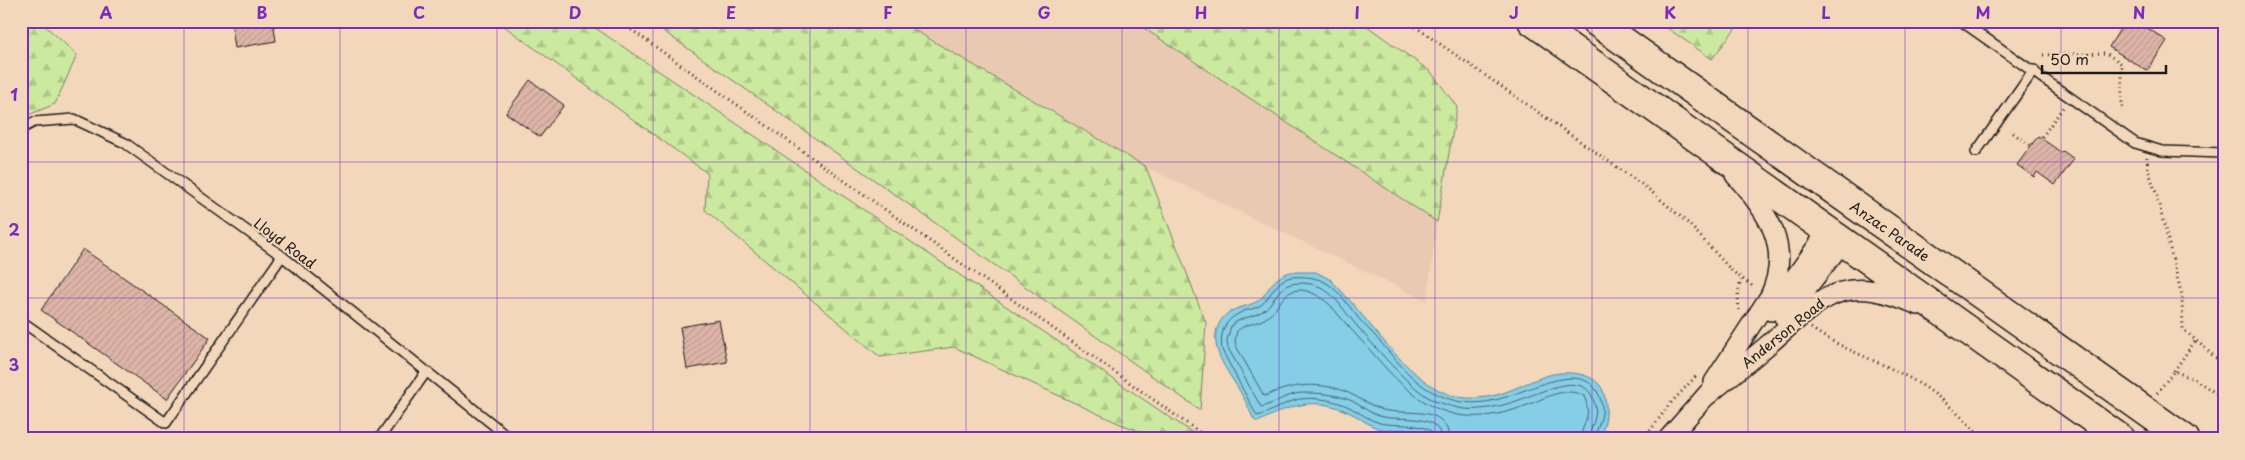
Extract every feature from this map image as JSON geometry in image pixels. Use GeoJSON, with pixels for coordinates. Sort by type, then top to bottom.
{"type":"FeatureCollection","features":[{"type":"Feature","properties":{"kind":"main road"},"geometry":{"type":"LineString","coordinates":[[1532,21],[2121,439]]}},
{"type":"Feature","properties":{"kind":"main road","name":"Anzac Parade"},"geometry":{"type":"LineString","coordinates":[[1595,21],[2185,439]]}},
{"type":"Feature","properties":{"kind":"main road"},"geometry":{"type":"LineString","coordinates":[[1836,235],[1856,207]]}},
{"type":"Feature","properties":{"kind":"street","name":"Anderson Road"},"geometry":{"type":"LineString","coordinates":[[1709,392],[1770,296],[1775,282],[1778,257],[1772,227],[1760,204],[1711,148]]}},
{"type":"Feature","properties":{"kind":"street","name":"Anderson Road"},"geometry":{"type":"LineString","coordinates":[[1668,439],[1709,392],[1836,235]]}},
{"type":"Feature","properties":{"kind":"street","name":"Anderson Road"},"geometry":{"type":"LineString","coordinates":[[1709,392],[1798,317],[1827,297],[1844,291],[1865,290],[1893,295],[1955,320]]}},
{"type":"Feature","properties":{"kind":"lane"},"geometry":{"type":"LineString","coordinates":[[1961,21],[2034,70],[2127,138],[2149,148],[2174,152],[2224,153]]}},
{"type":"Feature","properties":{"kind":"lane"},"geometry":{"type":"LineString","coordinates":[[1976,152],[2034,70]]}},
{"type":"Feature","properties":{"kind":"lane","name":"Lloyd Road"},"geometry":{"type":"LineString","coordinates":[[21,129],[34,122],[74,119],[124,143],[282,256],[511,439]]}},
{"type":"Feature","properties":{"kind":"lane"},"geometry":{"type":"LineString","coordinates":[[21,321],[166,423],[282,256]]}},
{"type":"Feature","properties":{"kind":"lane"},"geometry":{"type":"LineString","coordinates":[[379,439],[426,372]]}},
{"type":"Feature","properties":{"kind":"path"},"geometry":{"type":"LineString","coordinates":[[619,21],[1209,439]]}},
{"type":"Feature","properties":{"kind":"path"},"geometry":{"type":"LineString","coordinates":[[1407,21],[1647,188],[1690,224],[1741,280],[1770,296]]}},
{"type":"Feature","properties":{"kind":"path"},"geometry":{"type":"LineString","coordinates":[[2043,54],[2106,53],[2122,64],[2122,109]]}},
{"type":"Feature","properties":{"kind":"path"},"geometry":{"type":"LineString","coordinates":[[2042,137],[2070,97]]}},
{"type":"Feature","properties":{"kind":"path"},"geometry":{"type":"LineString","coordinates":[[2013,133],[2030,145]]}},
{"type":"Feature","properties":{"kind":"path"},"geometry":{"type":"LineString","coordinates":[[2149,148],[2148,169],[2156,192],[2182,296],[2182,327],[2186,334],[2224,365]]}},
{"type":"Feature","properties":{"kind":"path"},"geometry":{"type":"LineString","coordinates":[[1740,313],[1738,294],[1741,280]]}},
{"type":"Feature","properties":{"kind":"path"},"geometry":{"type":"LineString","coordinates":[[1798,317],[1831,341],[1896,371],[1929,389],[1983,439]]}},
{"type":"Feature","properties":{"kind":"path"},"geometry":{"type":"LineString","coordinates":[[2144,410],[2195,341]]}},
{"type":"Feature","properties":{"kind":"path"},"geometry":{"type":"LineString","coordinates":[[1644,439],[1669,405],[1703,368]]}},
{"type":"Feature","properties":{"kind":"path"},"geometry":{"type":"LineString","coordinates":[[2174,371],[2196,380],[2224,399]]}},
{"type":"Feature","properties":{"kind":"shaded area"},"geometry":{"type":"Polygon","coordinates":[[[899,21],[1133,21],[1437,222],[1427,301],[1146,167],[899,21]]]}},
{"type":"Feature","properties":{"kind":"green space"},"geometry":{"type":"Polygon","coordinates":[[[21,21],[40,21],[77,55],[55,104],[21,118],[21,21]]]}},
{"type":"Feature","properties":{"kind":"green space"},"geometry":{"type":"Polygon","coordinates":[[[497,21],[585,21],[1193,433],[1193,439],[1160,439],[1118,423],[954,347],[880,357],[705,210],[707,173],[497,21]]]}},
{"type":"Feature","properties":{"kind":"green space"},"geometry":{"type":"Polygon","coordinates":[[[649,21],[899,21],[1146,167],[1206,323],[1200,410],[649,21]]]}},
{"type":"Feature","properties":{"kind":"green space"},"geometry":{"type":"Polygon","coordinates":[[[1133,21],[1360,21],[1431,72],[1457,107],[1437,222],[1133,21]]]}},
{"type":"Feature","properties":{"kind":"green space"},"geometry":{"type":"Polygon","coordinates":[[[1657,21],[1741,21],[1712,59],[1657,21]]]}},
{"type":"Feature","properties":{"kind":"water"},"geometry":{"type":"Polygon","coordinates":[[[1290,272],[1316,272],[1331,280],[1408,367],[1446,394],[1467,398],[1488,397],[1507,392],[1553,374],[1574,373],[1595,380],[1603,391],[1606,404],[1604,427],[1600,439],[1431,439],[1420,431],[1377,428],[1350,413],[1323,404],[1301,405],[1280,411],[1258,422],[1254,420],[1244,398],[1221,359],[1217,349],[1217,329],[1226,315],[1261,299],[1277,279],[1290,272]]]}},
{"type":"Feature","properties":{"kind":"building"},"geometry":{"type":"Polygon","coordinates":[[[231,21],[273,21],[276,41],[235,48],[231,21]]]}},
{"type":"Feature","properties":{"kind":"building"},"geometry":{"type":"Polygon","coordinates":[[[2125,21],[2137,21],[2167,41],[2147,71],[2109,47],[2125,21]]]}},
{"type":"Feature","properties":{"kind":"building"},"geometry":{"type":"Polygon","coordinates":[[[530,80],[564,105],[540,137],[506,113],[530,80]]]}},
{"type":"Feature","properties":{"kind":"building"},"geometry":{"type":"Polygon","coordinates":[[[2038,136],[2074,159],[2055,185],[2037,172],[2034,177],[2017,165],[2038,136]]]}},
{"type":"Feature","properties":{"kind":"building"},"geometry":{"type":"Polygon","coordinates":[[[83,249],[210,338],[167,399],[41,310],[83,249]]]}},
{"type":"Feature","properties":{"kind":"building"},"geometry":{"type":"Polygon","coordinates":[[[719,320],[727,362],[687,369],[680,327],[719,320]]]}}]}
